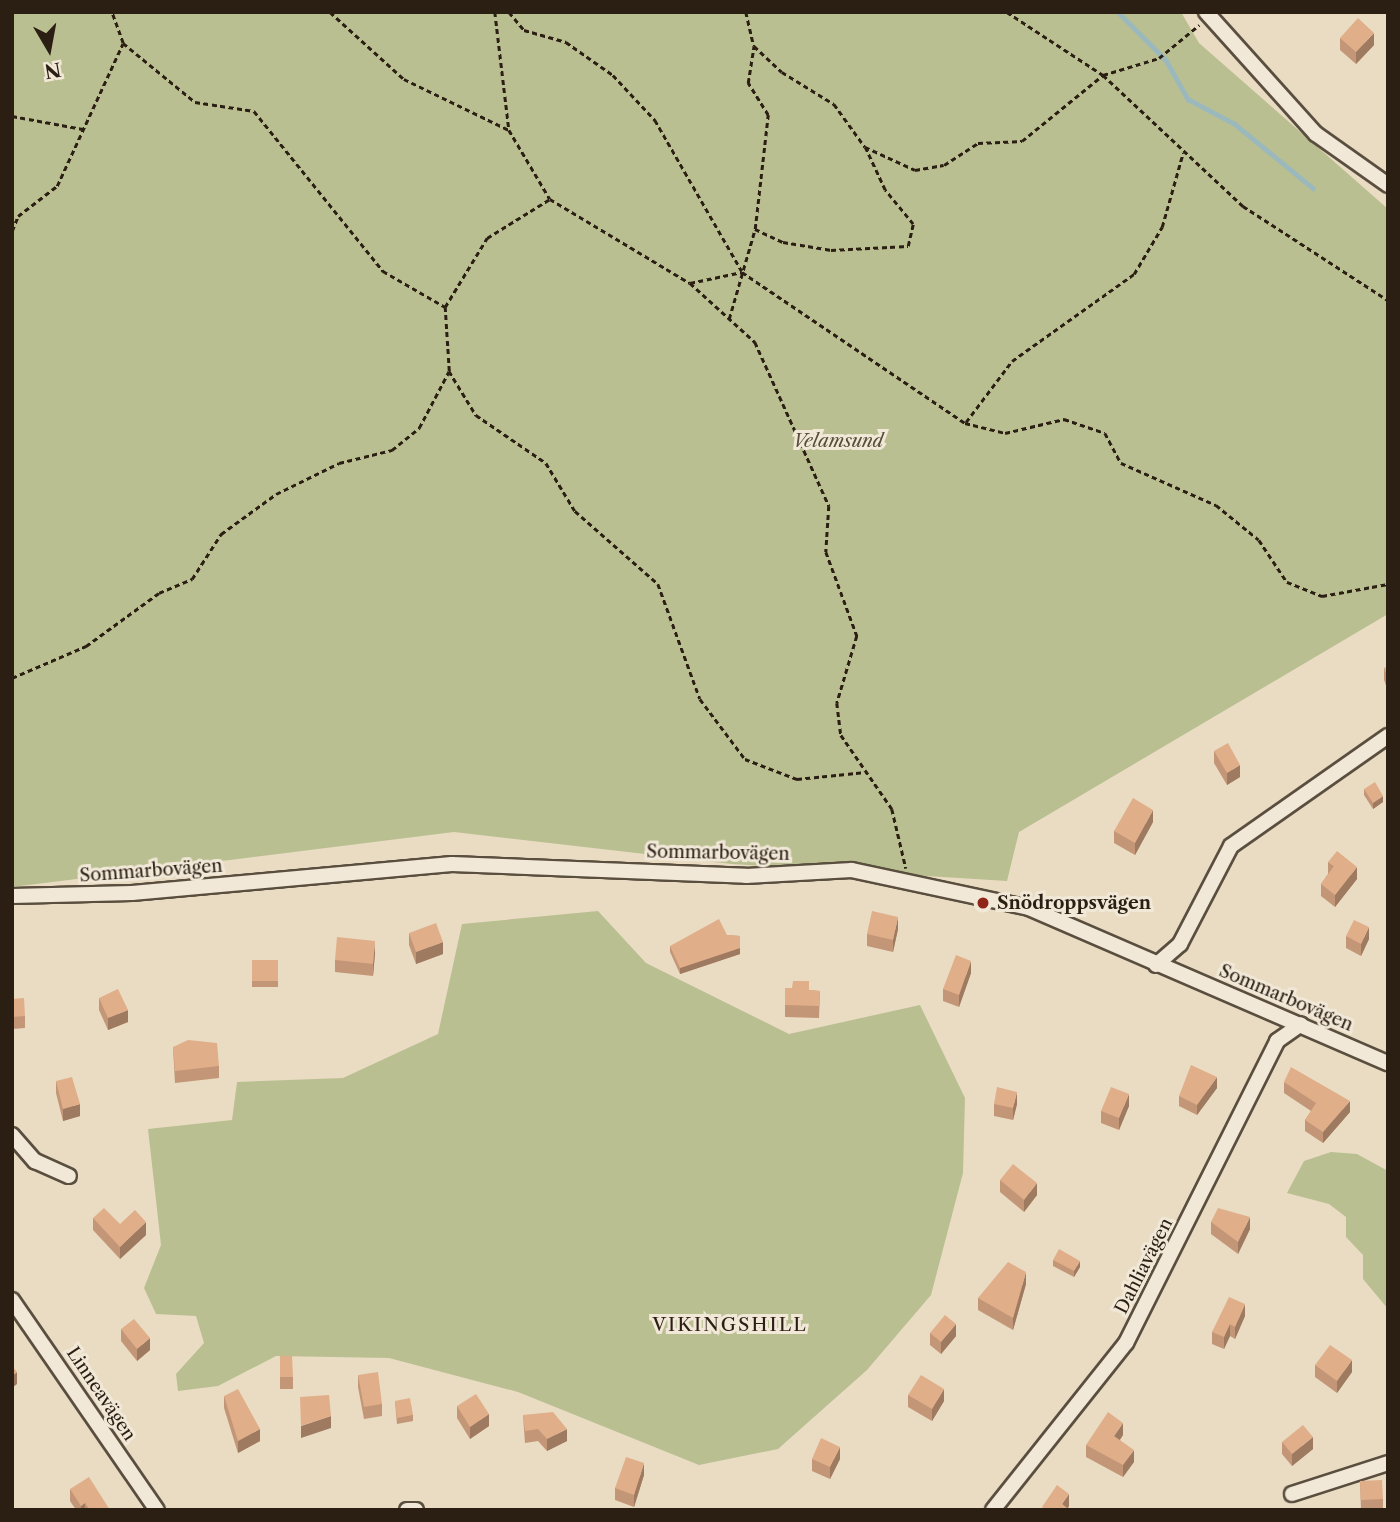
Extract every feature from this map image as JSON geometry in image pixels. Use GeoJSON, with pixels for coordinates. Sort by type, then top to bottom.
{"type":"FeatureCollection","features":[{"type":"Feature","properties":{"kind":"street"},"geometry":{"type":"LineString","coordinates":[[1208,14],[1316,134],[1388,186]]}},
{"type":"Feature","properties":{"kind":"street"},"geometry":{"type":"LineString","coordinates":[[1156,965],[1180,944],[1231,846],[1388,736]]}},
{"type":"Feature","properties":{"kind":"street","name":"Sommarbovägen"},"geometry":{"type":"LineString","coordinates":[[12,896],[132,893],[452,864],[746,876],[852,870],[909,880],[1029,908],[1388,1063]]}},
{"type":"Feature","properties":{"kind":"street","name":"Dahliavägen"},"geometry":{"type":"LineString","coordinates":[[993,1510],[1126,1343],[1277,1041],[1301,1024]]}},
{"type":"Feature","properties":{"kind":"street"},"geometry":{"type":"LineString","coordinates":[[12,1135],[35,1161],[69,1177]]}},
{"type":"Feature","properties":{"kind":"street","name":"Linneavägen"},"geometry":{"type":"LineString","coordinates":[[12,1300],[157,1510]]}},
{"type":"Feature","properties":{"kind":"street"},"geometry":{"type":"LineString","coordinates":[[1292,1494],[1388,1463]]}},
{"type":"Feature","properties":{"kind":"street"},"geometry":{"type":"LineString","coordinates":[[407,1510],[416,1510]]}},
{"type":"Feature","properties":{"kind":"path"},"geometry":{"type":"LineString","coordinates":[[330,12],[404,79],[509,130]]}},
{"type":"Feature","properties":{"kind":"path"},"geometry":{"type":"LineString","coordinates":[[495,12],[509,130],[550,199],[690,283],[755,342],[829,506],[826,552],[857,636],[837,703],[841,735],[892,809],[909,880]]}},
{"type":"Feature","properties":{"kind":"path"},"geometry":{"type":"LineString","coordinates":[[509,12],[524,30],[566,42],[613,75],[655,120],[742,272],[965,423],[1005,433],[1064,419],[1105,433],[1121,463],[1216,505],[1259,540],[1287,582],[1322,596],[1388,584]]}},
{"type":"Feature","properties":{"kind":"path"},"geometry":{"type":"LineString","coordinates":[[729,319],[755,229],[768,115],[748,83],[754,46],[746,12]]}},
{"type":"Feature","properties":{"kind":"path"},"geometry":{"type":"LineString","coordinates":[[1007,12],[1103,75],[1183,153],[1243,206],[1388,300]]}},
{"type":"Feature","properties":{"kind":"path"},"geometry":{"type":"LineString","coordinates":[[110,13],[123,43],[195,102],[254,111],[383,271],[445,307]]}},
{"type":"Feature","properties":{"kind":"path"},"geometry":{"type":"LineString","coordinates":[[865,147],[915,170],[944,165],[978,143],[1022,141],[1103,75],[1158,58],[1208,14]]}},
{"type":"Feature","properties":{"kind":"path"},"geometry":{"type":"LineString","coordinates":[[12,231],[18,216],[57,186],[123,43]]}},
{"type":"Feature","properties":{"kind":"path"},"geometry":{"type":"LineString","coordinates":[[754,46],[835,104],[865,147],[885,190],[913,224],[908,246],[831,250],[783,242],[755,229]]}},
{"type":"Feature","properties":{"kind":"path"},"geometry":{"type":"LineString","coordinates":[[12,116],[83,129]]}},
{"type":"Feature","properties":{"kind":"path"},"geometry":{"type":"LineString","coordinates":[[965,423],[1012,361],[1134,274],[1162,227],[1183,153]]}},
{"type":"Feature","properties":{"kind":"path"},"geometry":{"type":"LineString","coordinates":[[550,199],[487,238],[445,307],[449,371],[476,415],[546,463],[575,511],[659,584],[700,699],[745,759],[797,779],[866,772]]}},
{"type":"Feature","properties":{"kind":"path"},"geometry":{"type":"LineString","coordinates":[[690,283],[742,272]]}},
{"type":"Feature","properties":{"kind":"path"},"geometry":{"type":"LineString","coordinates":[[12,678],[86,646],[159,593],[192,579],[221,534],[276,494],[339,463],[392,450],[419,428],[449,371]]}},
{"type":"Feature","properties":{"kind":"green space","name":"Velamsund"},"geometry":{"type":"Polygon","coordinates":[[[12,12],[1181,12],[1199,43],[1388,209],[1388,614],[1019,832],[1007,881],[732,864],[454,832],[12,887],[12,12]]]}},
{"type":"Feature","properties":{"kind":"green space"},"geometry":{"type":"Polygon","coordinates":[[[598,911],[646,963],[789,1034],[920,1005],[965,1098],[963,1173],[931,1295],[867,1370],[778,1449],[699,1465],[518,1392],[389,1358],[276,1356],[218,1386],[178,1391],[176,1374],[204,1343],[196,1316],[156,1314],[144,1288],[161,1245],[148,1129],[232,1120],[237,1082],[343,1078],[438,1034],[462,924],[598,911]]]}},
{"type":"Feature","properties":{"kind":"green space"},"geometry":{"type":"Polygon","coordinates":[[[1331,1152],[1357,1154],[1388,1171],[1388,1309],[1363,1279],[1363,1255],[1346,1237],[1346,1217],[1329,1204],[1287,1193],[1304,1161],[1331,1152]]]}},
{"type":"Feature","properties":{"kind":"building"},"geometry":{"type":"Polygon","coordinates":[[[1358,18],[1374,33],[1356,52],[1340,38],[1358,18]]]}},
{"type":"Feature","properties":{"kind":"building"},"geometry":{"type":"Polygon","coordinates":[[[1228,743],[1240,765],[1227,773],[1214,751],[1228,743]]]}},
{"type":"Feature","properties":{"kind":"building"},"geometry":{"type":"Polygon","coordinates":[[[1375,782],[1383,796],[1373,803],[1364,789],[1375,782]]]}},
{"type":"Feature","properties":{"kind":"building"},"geometry":{"type":"Polygon","coordinates":[[[1133,798],[1153,810],[1135,843],[1114,831],[1133,798]]]}},
{"type":"Feature","properties":{"kind":"building"},"geometry":{"type":"Polygon","coordinates":[[[1337,851],[1357,867],[1335,895],[1321,884],[1334,866],[1328,862],[1337,851]]]}},
{"type":"Feature","properties":{"kind":"building"},"geometry":{"type":"Polygon","coordinates":[[[872,911],[898,917],[893,940],[867,934],[872,911]]]}},
{"type":"Feature","properties":{"kind":"building"},"geometry":{"type":"Polygon","coordinates":[[[719,919],[727,935],[740,936],[740,948],[680,968],[670,946],[719,919]]]}},
{"type":"Feature","properties":{"kind":"building"},"geometry":{"type":"Polygon","coordinates":[[[1354,920],[1369,927],[1361,944],[1346,936],[1354,920]]]}},
{"type":"Feature","properties":{"kind":"building"},"geometry":{"type":"Polygon","coordinates":[[[436,923],[443,942],[416,952],[409,933],[436,923]]]}},
{"type":"Feature","properties":{"kind":"building"},"geometry":{"type":"Polygon","coordinates":[[[337,937],[375,941],[373,964],[335,960],[337,937]]]}},
{"type":"Feature","properties":{"kind":"building"},"geometry":{"type":"Polygon","coordinates":[[[956,955],[971,961],[959,995],[943,989],[956,955]]]}},
{"type":"Feature","properties":{"kind":"building"},"geometry":{"type":"Polygon","coordinates":[[[252,960],[278,960],[278,981],[252,981],[252,960]]]}},
{"type":"Feature","properties":{"kind":"building"},"geometry":{"type":"Polygon","coordinates":[[[793,981],[809,981],[809,990],[820,991],[819,1006],[785,1005],[785,988],[792,988],[793,981]]]}},
{"type":"Feature","properties":{"kind":"building"},"geometry":{"type":"Polygon","coordinates":[[[118,989],[128,1010],[108,1018],[99,998],[118,989]]]}},
{"type":"Feature","properties":{"kind":"building"},"geometry":{"type":"Polygon","coordinates":[[[24,998],[25,1016],[12,1017],[12,999],[24,998]]]}},
{"type":"Feature","properties":{"kind":"building"},"geometry":{"type":"Polygon","coordinates":[[[188,1040],[217,1043],[219,1066],[175,1071],[173,1047],[188,1040]]]}},
{"type":"Feature","properties":{"kind":"building"},"geometry":{"type":"Polygon","coordinates":[[[1191,1065],[1217,1077],[1197,1105],[1179,1096],[1191,1065]]]}},
{"type":"Feature","properties":{"kind":"building"},"geometry":{"type":"Polygon","coordinates":[[[1291,1067],[1350,1101],[1323,1132],[1305,1120],[1316,1103],[1284,1082],[1291,1067]]]}},
{"type":"Feature","properties":{"kind":"building"},"geometry":{"type":"Polygon","coordinates":[[[72,1077],[80,1104],[63,1109],[56,1081],[72,1077]]]}},
{"type":"Feature","properties":{"kind":"building"},"geometry":{"type":"Polygon","coordinates":[[[997,1087],[1017,1092],[1013,1108],[994,1104],[997,1087]]]}},
{"type":"Feature","properties":{"kind":"building"},"geometry":{"type":"Polygon","coordinates":[[[1111,1087],[1129,1094],[1119,1118],[1101,1111],[1111,1087]]]}},
{"type":"Feature","properties":{"kind":"building"},"geometry":{"type":"Polygon","coordinates":[[[1013,1164],[1037,1183],[1024,1200],[1000,1180],[1013,1164]]]}},
{"type":"Feature","properties":{"kind":"building"},"geometry":{"type":"Polygon","coordinates":[[[104,1208],[120,1224],[135,1210],[146,1222],[120,1247],[93,1218],[104,1208]]]}},
{"type":"Feature","properties":{"kind":"building"},"geometry":{"type":"Polygon","coordinates":[[[1218,1208],[1250,1217],[1238,1242],[1211,1222],[1218,1208]]]}},
{"type":"Feature","properties":{"kind":"building"},"geometry":{"type":"Polygon","coordinates":[[[1059,1249],[1080,1261],[1074,1271],[1053,1260],[1059,1249]]]}},
{"type":"Feature","properties":{"kind":"building"},"geometry":{"type":"Polygon","coordinates":[[[1008,1262],[1026,1272],[1013,1318],[978,1298],[1008,1262]]]}},
{"type":"Feature","properties":{"kind":"building"},"geometry":{"type":"Polygon","coordinates":[[[1229,1297],[1245,1304],[1235,1327],[1230,1324],[1224,1337],[1212,1332],[1229,1297]]]}},
{"type":"Feature","properties":{"kind":"building"},"geometry":{"type":"Polygon","coordinates":[[[945,1315],[956,1324],[941,1342],[930,1333],[945,1315]]]}},
{"type":"Feature","properties":{"kind":"building"},"geometry":{"type":"Polygon","coordinates":[[[134,1319],[150,1338],[137,1349],[121,1329],[134,1319]]]}},
{"type":"Feature","properties":{"kind":"building"},"geometry":{"type":"Polygon","coordinates":[[[1330,1345],[1352,1360],[1337,1381],[1315,1365],[1330,1345]]]}},
{"type":"Feature","properties":{"kind":"building"},"geometry":{"type":"Polygon","coordinates":[[[280,1356],[292,1356],[293,1377],[280,1377],[280,1356]]]}},
{"type":"Feature","properties":{"kind":"building"},"geometry":{"type":"Polygon","coordinates":[[[378,1372],[382,1404],[364,1407],[358,1375],[378,1372]]]}},
{"type":"Feature","properties":{"kind":"building"},"geometry":{"type":"Polygon","coordinates":[[[921,1375],[944,1389],[932,1409],[908,1395],[921,1375]]]}},
{"type":"Feature","properties":{"kind":"building"},"geometry":{"type":"Polygon","coordinates":[[[238,1389],[260,1429],[238,1441],[224,1396],[238,1389]]]}},
{"type":"Feature","properties":{"kind":"building"},"geometry":{"type":"Polygon","coordinates":[[[476,1394],[489,1414],[470,1427],[457,1406],[476,1394]]]}},
{"type":"Feature","properties":{"kind":"building"},"geometry":{"type":"Polygon","coordinates":[[[329,1395],[331,1416],[301,1426],[300,1397],[329,1395]]]}},
{"type":"Feature","properties":{"kind":"building"},"geometry":{"type":"Polygon","coordinates":[[[410,1398],[413,1415],[397,1418],[395,1401],[410,1398]]]}},
{"type":"Feature","properties":{"kind":"building"},"geometry":{"type":"Polygon","coordinates":[[[553,1412],[567,1429],[547,1439],[538,1429],[525,1431],[523,1415],[553,1412]]]}},
{"type":"Feature","properties":{"kind":"building"},"geometry":{"type":"Polygon","coordinates":[[[1108,1412],[1123,1423],[1114,1436],[1134,1450],[1123,1465],[1086,1445],[1108,1412]]]}},
{"type":"Feature","properties":{"kind":"building"},"geometry":{"type":"Polygon","coordinates":[[[1303,1425],[1313,1437],[1292,1454],[1282,1442],[1303,1425]]]}},
{"type":"Feature","properties":{"kind":"building"},"geometry":{"type":"Polygon","coordinates":[[[821,1438],[840,1447],[830,1467],[812,1459],[821,1438]]]}},
{"type":"Feature","properties":{"kind":"building"},"geometry":{"type":"Polygon","coordinates":[[[626,1457],[644,1463],[634,1495],[615,1488],[626,1457]]]}},
{"type":"Feature","properties":{"kind":"building"},"geometry":{"type":"Polygon","coordinates":[[[89,1477],[110,1510],[90,1510],[85,1503],[81,1506],[70,1489],[89,1477]]]}},
{"type":"Feature","properties":{"kind":"building"},"geometry":{"type":"Polygon","coordinates":[[[1382,1480],[1383,1499],[1361,1500],[1360,1481],[1382,1480]]]}},
{"type":"Feature","properties":{"kind":"building"},"geometry":{"type":"Polygon","coordinates":[[[1057,1485],[1069,1494],[1062,1504],[1070,1510],[1046,1510],[1042,1507],[1057,1485]]]}},
{"type":"Feature","properties":{"kind":"waterway"},"geometry":{"type":"LineString","coordinates":[[1118,12],[1166,60],[1188,99],[1235,124],[1313,188]]}},
{"type":"Feature","properties":{"kind":"place","name":"Snödroppsvägen"},"geometry":{"type":"Point","coordinates":[983,903]}},
{"type":"Feature","properties":{"kind":"district","name":"VIKINGSHILL"},"geometry":{"type":"Point","coordinates":[730,1325]}}]}
